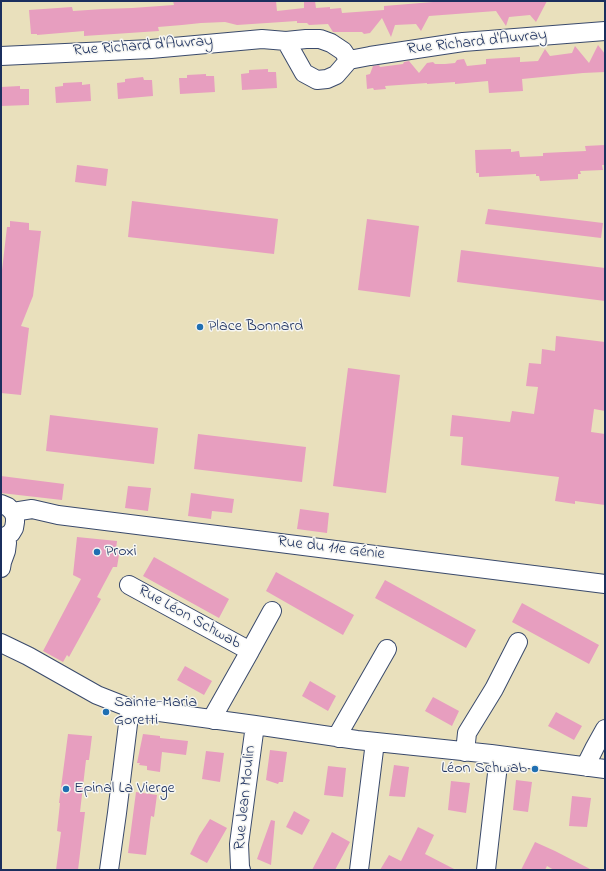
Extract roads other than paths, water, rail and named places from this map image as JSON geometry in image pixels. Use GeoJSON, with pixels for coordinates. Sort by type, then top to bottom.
{"type":"FeatureCollection","features":[{"type":"Feature","properties":{"kind":"street","name":"Rue Richard d'Auvray"},"geometry":{"type":"LineString","coordinates":[[1,56],[151,49],[262,39],[286,41],[306,38],[320,39],[331,43],[343,50],[349,60],[462,42],[605,31]]}},
{"type":"Feature","properties":{"kind":"street"},"geometry":{"type":"LineString","coordinates":[[286,41],[304,73],[317,80],[327,79],[336,75],[349,60]]}},
{"type":"Feature","properties":{"kind":"street","name":"Rue du 11e Génie"},"geometry":{"type":"LineString","coordinates":[[7,523],[34,521],[58,514],[605,584]]}},
{"type":"Feature","properties":{"kind":"street"},"geometry":{"type":"LineString","coordinates":[[1,564],[6,551],[7,523]]}},
{"type":"Feature","properties":{"kind":"street","name":"Rue Léon Schwab"},"geometry":{"type":"LineString","coordinates":[[129,585],[250,651]]}},
{"type":"Feature","properties":{"kind":"street","name":"Rue Léon Schwab"},"geometry":{"type":"LineString","coordinates":[[214,720],[218,707],[272,611]]}},
{"type":"Feature","properties":{"kind":"street"},"geometry":{"type":"LineString","coordinates":[[465,752],[467,733],[494,689],[518,642]]}},
{"type":"Feature","properties":{"kind":"street"},"geometry":{"type":"LineString","coordinates":[[1,643],[28,656],[97,695],[130,708],[339,738],[605,769]]}},
{"type":"Feature","properties":{"kind":"street"},"geometry":{"type":"LineString","coordinates":[[339,738],[340,731],[387,648]]}},
{"type":"Feature","properties":{"kind":"street"},"geometry":{"type":"LineString","coordinates":[[109,870],[130,708]]}},
{"type":"Feature","properties":{"kind":"street","name":"Rue Jean Moulin"},"geometry":{"type":"LineString","coordinates":[[241,870],[239,844],[255,725]]}},
{"type":"Feature","properties":{"kind":"street"},"geometry":{"type":"LineString","coordinates":[[587,766],[605,729]]}},
{"type":"Feature","properties":{"kind":"street"},"geometry":{"type":"LineString","coordinates":[[359,870],[375,742]]}},
{"type":"Feature","properties":{"kind":"street"},"geometry":{"type":"LineString","coordinates":[[486,870],[499,756]]}},
{"type":"Feature","properties":{"kind":"place","name":"Place Bonnard"},"geometry":{"type":"Point","coordinates":[200,327]}},
{"type":"Feature","properties":{"kind":"place","name":"Proxi"},"geometry":{"type":"Point","coordinates":[97,552]}},
{"type":"Feature","properties":{"kind":"place","name":"Sainte-Maria Goretti"},"geometry":{"type":"Point","coordinates":[106,712]}},
{"type":"Feature","properties":{"kind":"place","name":"Léon Schwab"},"geometry":{"type":"Point","coordinates":[535,769]}},
{"type":"Feature","properties":{"kind":"place","name":"Epinal La Vierge"},"geometry":{"type":"Point","coordinates":[66,789]}}]}
